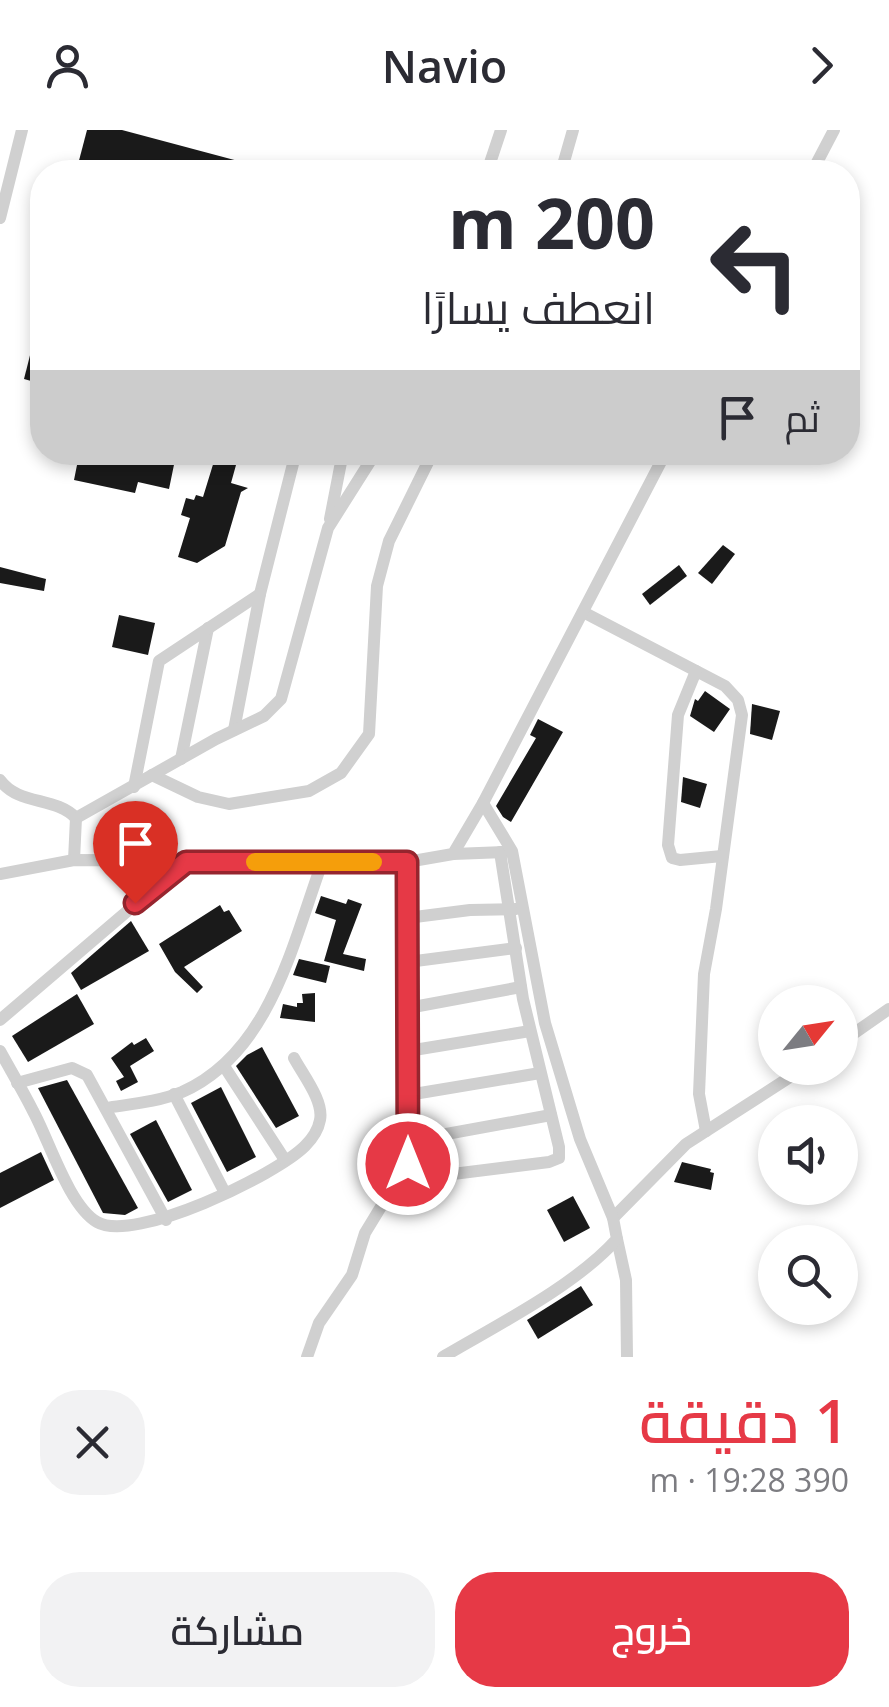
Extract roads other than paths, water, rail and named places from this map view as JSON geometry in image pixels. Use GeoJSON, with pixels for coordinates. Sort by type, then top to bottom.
{"type":"FeatureCollection","features":[{"type":"Feature","properties":{"kind":"street"},"geometry":{"type":"LineString","coordinates":[[0,218],[22,130]]}},
{"type":"Feature","properties":{"kind":"street"},"geometry":{"type":"LineString","coordinates":[[491,160],[501,130]]}},
{"type":"Feature","properties":{"kind":"street"},"geometry":{"type":"LineString","coordinates":[[565,160],[574,130]]}},
{"type":"Feature","properties":{"kind":"street"},"geometry":{"type":"LineString","coordinates":[[818,160],[834,130]]}},
{"type":"Feature","properties":{"kind":"street"},"geometry":{"type":"LineString","coordinates":[[234,730],[260,594],[293,465]]}},
{"type":"Feature","properties":{"kind":"street"},"geometry":{"type":"LineString","coordinates":[[76,818],[264,716],[281,699],[328,528],[340,465]]}},
{"type":"Feature","properties":{"kind":"street"},"geometry":{"type":"LineString","coordinates":[[328,528],[368,465]]}},
{"type":"Feature","properties":{"kind":"street"},"geometry":{"type":"LineString","coordinates":[[152,775],[198,797],[229,804],[309,791],[341,773],[369,734],[377,586],[389,541],[427,465]]}},
{"type":"Feature","properties":{"kind":"street"},"geometry":{"type":"LineString","coordinates":[[453,854],[659,465]]}},
{"type":"Feature","properties":{"kind":"street"},"geometry":{"type":"LineString","coordinates":[[134,787],[158,661],[260,594]]}},
{"type":"Feature","properties":{"kind":"street"},"geometry":{"type":"LineString","coordinates":[[582,612],[725,686],[738,700],[742,714],[704,974],[699,1094],[706,1130]]}},
{"type":"Feature","properties":{"kind":"street"},"geometry":{"type":"LineString","coordinates":[[181,758],[208,628]]}},
{"type":"Feature","properties":{"kind":"street"},"geometry":{"type":"LineString","coordinates":[[696,671],[678,716],[668,845],[672,858],[680,860],[722,856]]}},
{"type":"Feature","properties":{"kind":"street"},"geometry":{"type":"LineString","coordinates":[[0,780],[8,791],[63,808],[76,818]]}},
{"type":"Feature","properties":{"kind":"street"},"geometry":{"type":"LineString","coordinates":[[483,803],[506,852],[550,1040],[580,1138],[613,1218],[626,1280],[627,1357]]}},
{"type":"Feature","properties":{"kind":"street"},"geometry":{"type":"LineString","coordinates":[[74,860],[76,818]]}},
{"type":"Feature","properties":{"kind":"street"},"geometry":{"type":"LineString","coordinates":[[0,874],[74,860],[407,862],[453,854],[506,852]]}},
{"type":"Feature","properties":{"kind":"street"},"geometry":{"type":"LineString","coordinates":[[0,1020],[186,862]]}},
{"type":"Feature","properties":{"kind":"street"},"geometry":{"type":"LineString","coordinates":[[407,862],[408,1164],[414,1176],[558,1158],[559,1146],[522,987],[516,948],[517,909]]}},
{"type":"Feature","properties":{"kind":"street"},"geometry":{"type":"LineString","coordinates":[[106,1108],[174,1094],[224,1066],[275,994],[322,863]]}},
{"type":"Feature","properties":{"kind":"street"},"geometry":{"type":"LineString","coordinates":[[407,918],[517,909]]}},
{"type":"Feature","properties":{"kind":"street"},"geometry":{"type":"LineString","coordinates":[[408,962],[516,948]]}},
{"type":"Feature","properties":{"kind":"street"},"geometry":{"type":"LineString","coordinates":[[408,1008],[522,987]]}},
{"type":"Feature","properties":{"kind":"street"},"geometry":{"type":"LineString","coordinates":[[858,1031],[889,1010]]}},
{"type":"Feature","properties":{"kind":"street"},"geometry":{"type":"LineString","coordinates":[[408,1050],[530,1031]]}},
{"type":"Feature","properties":{"kind":"street"},"geometry":{"type":"LineString","coordinates":[[0,1051],[83,1211],[108,1228],[166,1220],[302,1150],[315,1135],[321,1116],[316,1098],[294,1058]]}},
{"type":"Feature","properties":{"kind":"street"},"geometry":{"type":"LineString","coordinates":[[224,1066],[284,1160]]}},
{"type":"Feature","properties":{"kind":"street"},"geometry":{"type":"LineString","coordinates":[[17,1083],[72,1068],[81,1070],[106,1108],[166,1220]]}},
{"type":"Feature","properties":{"kind":"street"},"geometry":{"type":"LineString","coordinates":[[408,1095],[540,1073]]}},
{"type":"Feature","properties":{"kind":"street"},"geometry":{"type":"LineString","coordinates":[[613,1218],[686,1144],[777,1085]]}},
{"type":"Feature","properties":{"kind":"street"},"geometry":{"type":"LineString","coordinates":[[174,1094],[225,1193]]}},
{"type":"Feature","properties":{"kind":"street"},"geometry":{"type":"LineString","coordinates":[[408,1141],[551,1115]]}},
{"type":"Feature","properties":{"kind":"street"},"geometry":{"type":"LineString","coordinates":[[308,1357],[319,1323],[352,1275],[365,1233],[408,1164]]}},
{"type":"Feature","properties":{"kind":"street"},"geometry":{"type":"LineString","coordinates":[[442,1357],[526,1307],[601,1256],[617,1239]]}}]}
